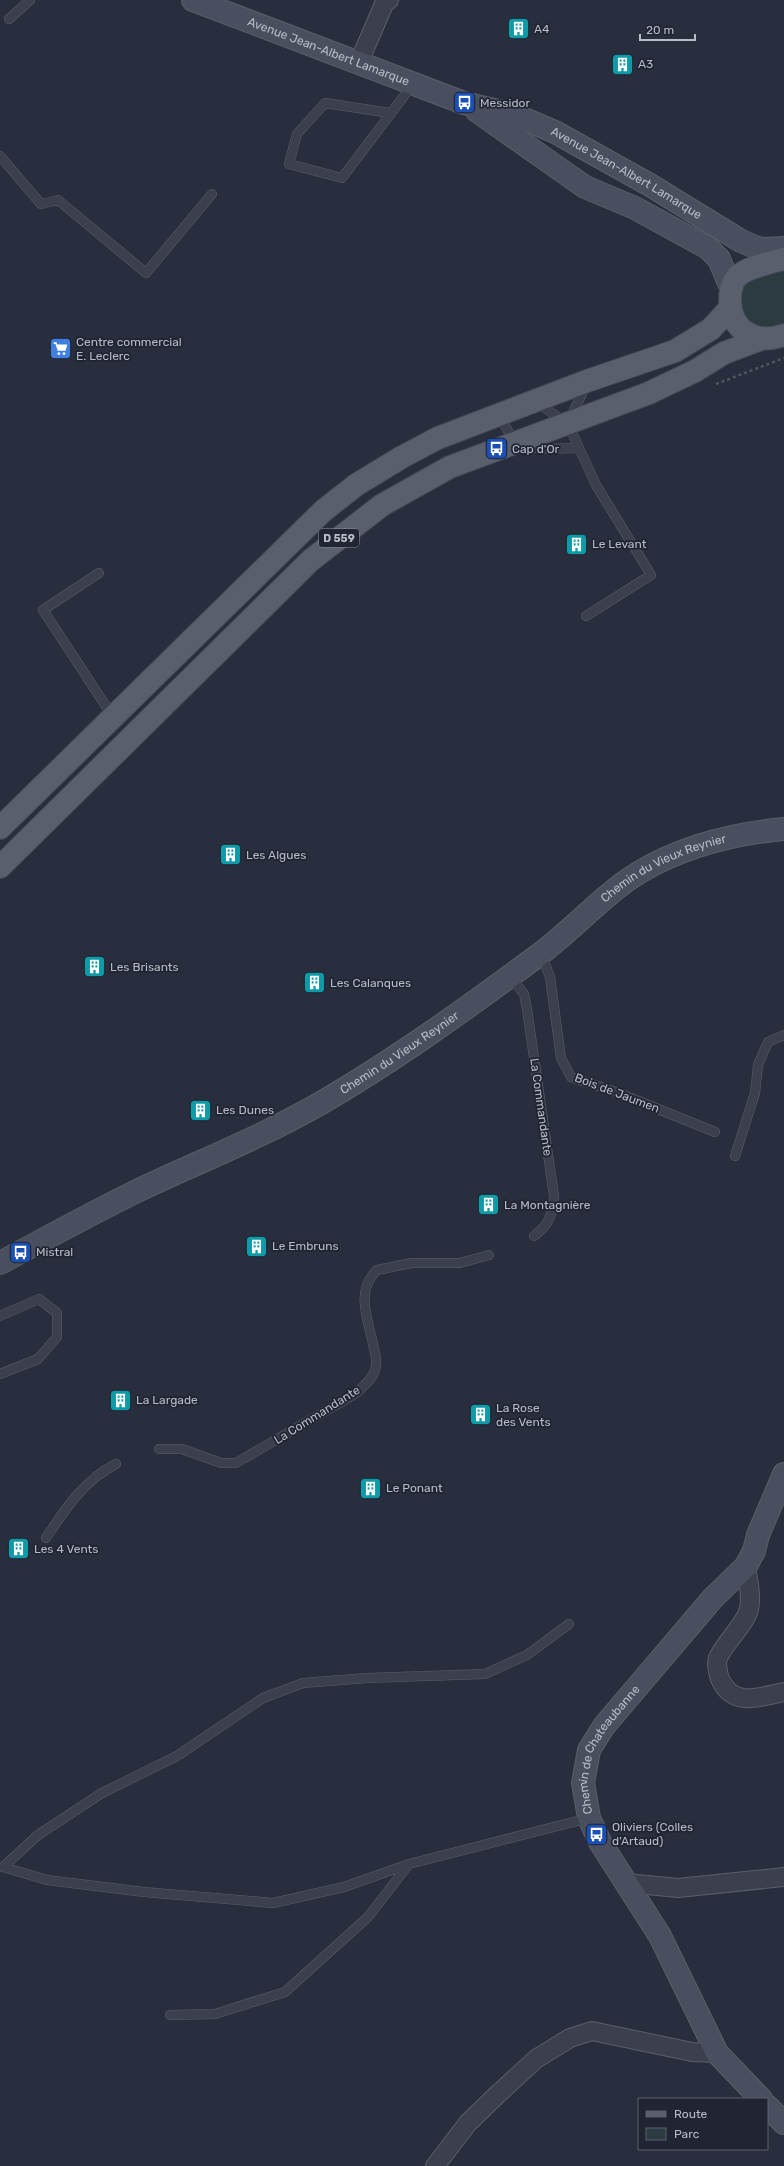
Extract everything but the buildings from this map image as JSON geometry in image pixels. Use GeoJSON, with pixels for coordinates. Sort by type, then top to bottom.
{"type":"FeatureCollection","features":[{"type":"Feature","properties":{"kind":"main road"},"geometry":{"type":"LineString","coordinates":[[774,337],[752,336],[741,330],[733,319],[731,298],[736,278],[743,272],[784,259]]}},
{"type":"Feature","properties":{"kind":"main road","name":"D 559"},"geometry":{"type":"LineString","coordinates":[[2,820],[114,718],[323,511],[356,485],[438,438],[535,401],[675,351],[710,329],[731,298]]}},
{"type":"Feature","properties":{"kind":"main road","name":"D 559"},"geometry":{"type":"LineString","coordinates":[[0,867],[311,560],[382,504],[450,467],[649,393],[695,371],[724,353],[774,337]]}},
{"type":"Feature","properties":{"kind":"street"},"geometry":{"type":"LineString","coordinates":[[359,62],[384,4],[389,0]]}},
{"type":"Feature","properties":{"kind":"street","name":"Avenue Jean-Albert Lamarque"},"geometry":{"type":"LineString","coordinates":[[198,1],[464,103],[515,115],[555,132],[650,185],[741,241],[760,249],[784,248]]}},
{"type":"Feature","properties":{"kind":"street","name":"Avenue Jean-Albert Lamarque"},"geometry":{"type":"LineString","coordinates":[[464,103],[513,135],[585,187],[635,208],[708,248],[719,259],[731,298]]}},
{"type":"Feature","properties":{"kind":"street","name":"Chemin du Vieux Reynier"},"geometry":{"type":"LineString","coordinates":[[0,1263],[136,1192],[214,1156],[320,1103],[379,1066],[541,954],[624,883],[658,862],[691,849],[722,840],[760,832],[784,829]]}},
{"type":"Feature","properties":{"kind":"street","name":"Chemin de Chateaubanne"},"geometry":{"type":"LineString","coordinates":[[760,2098],[717,2053],[660,1936],[600,1842],[588,1818],[583,1783],[590,1750],[604,1726],[713,1598],[746,1566],[754,1551],[758,1535],[784,1474]]}},
{"type":"Feature","properties":{"kind":"street"},"geometry":{"type":"LineString","coordinates":[[746,1566],[750,1597],[748,1610],[717,1659],[719,1677],[726,1690],[735,1697],[751,1699],[784,1692]]}},
{"type":"Feature","properties":{"kind":"street"},"geometry":{"type":"LineString","coordinates":[[626,1883],[678,1888],[784,1877]]}},
{"type":"Feature","properties":{"kind":"street"},"geometry":{"type":"LineString","coordinates":[[435,2166],[468,2123],[499,2093],[536,2059],[570,2038],[592,2031],[692,2052],[717,2053]]}},
{"type":"Feature","properties":{"kind":"street"},"geometry":{"type":"LineString","coordinates":[[768,2107],[784,2123]]}},
{"type":"Feature","properties":{"kind":"lane"},"geometry":{"type":"LineString","coordinates":[[9,19],[30,0]]}},
{"type":"Feature","properties":{"kind":"lane"},"geometry":{"type":"LineString","coordinates":[[390,113],[325,103],[297,134],[289,164],[342,178],[413,84]]}},
{"type":"Feature","properties":{"kind":"lane"},"geometry":{"type":"LineString","coordinates":[[0,156],[41,204],[58,200],[146,273],[212,194]]}},
{"type":"Feature","properties":{"kind":"lane"},"geometry":{"type":"LineString","coordinates":[[568,424],[587,382]]}},
{"type":"Feature","properties":{"kind":"lane"},"geometry":{"type":"LineString","coordinates":[[535,401],[568,424],[596,485],[651,575],[586,616]]}},
{"type":"Feature","properties":{"kind":"lane"},"geometry":{"type":"LineString","coordinates":[[499,415],[515,443],[542,449],[578,448]]}},
{"type":"Feature","properties":{"kind":"lane"},"geometry":{"type":"LineString","coordinates":[[99,573],[42,610],[114,718]]}},
{"type":"Feature","properties":{"kind":"lane","name":"Bois de Jaumen"},"geometry":{"type":"LineString","coordinates":[[541,954],[550,977],[561,1058],[571,1077],[616,1092],[715,1132]]}},
{"type":"Feature","properties":{"kind":"lane","name":"La Commandante"},"geometry":{"type":"LineString","coordinates":[[510,976],[524,994],[527,1009],[554,1196],[554,1209],[548,1224],[534,1236]]}},
{"type":"Feature","properties":{"kind":"lane"},"geometry":{"type":"LineString","coordinates":[[735,1156],[756,1093],[758,1065],[768,1042],[784,1035]]}},
{"type":"Feature","properties":{"kind":"lane","name":"La Commandante"},"geometry":{"type":"LineString","coordinates":[[159,1449],[182,1449],[227,1464],[236,1463],[254,1454],[355,1394],[366,1384],[375,1370],[376,1357],[365,1305],[365,1287],[377,1270],[412,1263],[460,1263],[489,1255]]}},
{"type":"Feature","properties":{"kind":"lane"},"geometry":{"type":"LineString","coordinates":[[0,1316],[39,1299],[57,1313],[57,1337],[38,1358],[0,1374]]}},
{"type":"Feature","properties":{"kind":"lane"},"geometry":{"type":"LineString","coordinates":[[46,1538],[64,1510],[85,1486],[101,1472],[116,1464]]}},
{"type":"Feature","properties":{"kind":"lane"},"geometry":{"type":"LineString","coordinates":[[2,1868],[38,1835],[102,1793],[177,1756],[263,1698],[303,1683],[367,1678],[484,1674],[527,1656],[569,1624]]}},
{"type":"Feature","properties":{"kind":"lane"},"geometry":{"type":"LineString","coordinates":[[2,1868],[47,1880],[144,1892],[273,1903],[344,1887],[410,1864],[588,1818]]}},
{"type":"Feature","properties":{"kind":"lane"},"geometry":{"type":"LineString","coordinates":[[170,2015],[215,2014],[285,1992],[368,1917],[410,1864]]}},
{"type":"Feature","properties":{"kind":"green space"},"geometry":{"type":"Polygon","coordinates":[[[784,259],[784,335],[741,330],[736,278],[784,259]]]}},
{"type":"Feature","properties":{"kind":"place","name":"A4"},"geometry":{"type":"Point","coordinates":[519,29]}},
{"type":"Feature","properties":{"kind":"place","name":"A3"},"geometry":{"type":"Point","coordinates":[622,64]}},
{"type":"Feature","properties":{"kind":"place","name":"Messidor"},"geometry":{"type":"Point","coordinates":[464,103]}},
{"type":"Feature","properties":{"kind":"place","name":"Centre commercial E. Leclerc"},"geometry":{"type":"Point","coordinates":[61,349]}},
{"type":"Feature","properties":{"kind":"place","name":"Cap d'Or"},"geometry":{"type":"Point","coordinates":[496,449]}},
{"type":"Feature","properties":{"kind":"place","name":"Le Levant"},"geometry":{"type":"Point","coordinates":[577,544]}},
{"type":"Feature","properties":{"kind":"place","name":"Les Algues"},"geometry":{"type":"Point","coordinates":[230,855]}},
{"type":"Feature","properties":{"kind":"place","name":"Les Brisants"},"geometry":{"type":"Point","coordinates":[95,967]}},
{"type":"Feature","properties":{"kind":"place","name":"Les Calanques"},"geometry":{"type":"Point","coordinates":[315,983]}},
{"type":"Feature","properties":{"kind":"place","name":"Les Dunes"},"geometry":{"type":"Point","coordinates":[200,1110]}},
{"type":"Feature","properties":{"kind":"place","name":"La Montagnière"},"geometry":{"type":"Point","coordinates":[489,1205]}},
{"type":"Feature","properties":{"kind":"place","name":"Le Embruns"},"geometry":{"type":"Point","coordinates":[257,1246]}},
{"type":"Feature","properties":{"kind":"place","name":"Mistral"},"geometry":{"type":"Point","coordinates":[21,1252]}},
{"type":"Feature","properties":{"kind":"place","name":"La Largade"},"geometry":{"type":"Point","coordinates":[121,1400]}},
{"type":"Feature","properties":{"kind":"place","name":"La Rose des Vents"},"geometry":{"type":"Point","coordinates":[481,1415]}},
{"type":"Feature","properties":{"kind":"place","name":"Le Ponant"},"geometry":{"type":"Point","coordinates":[371,1488]}},
{"type":"Feature","properties":{"kind":"place","name":"Les 4 Vents"},"geometry":{"type":"Point","coordinates":[19,1549]}},
{"type":"Feature","properties":{"kind":"place","name":"Oliviers (Colles d'Artaud)"},"geometry":{"type":"Point","coordinates":[596,1834]}}]}
